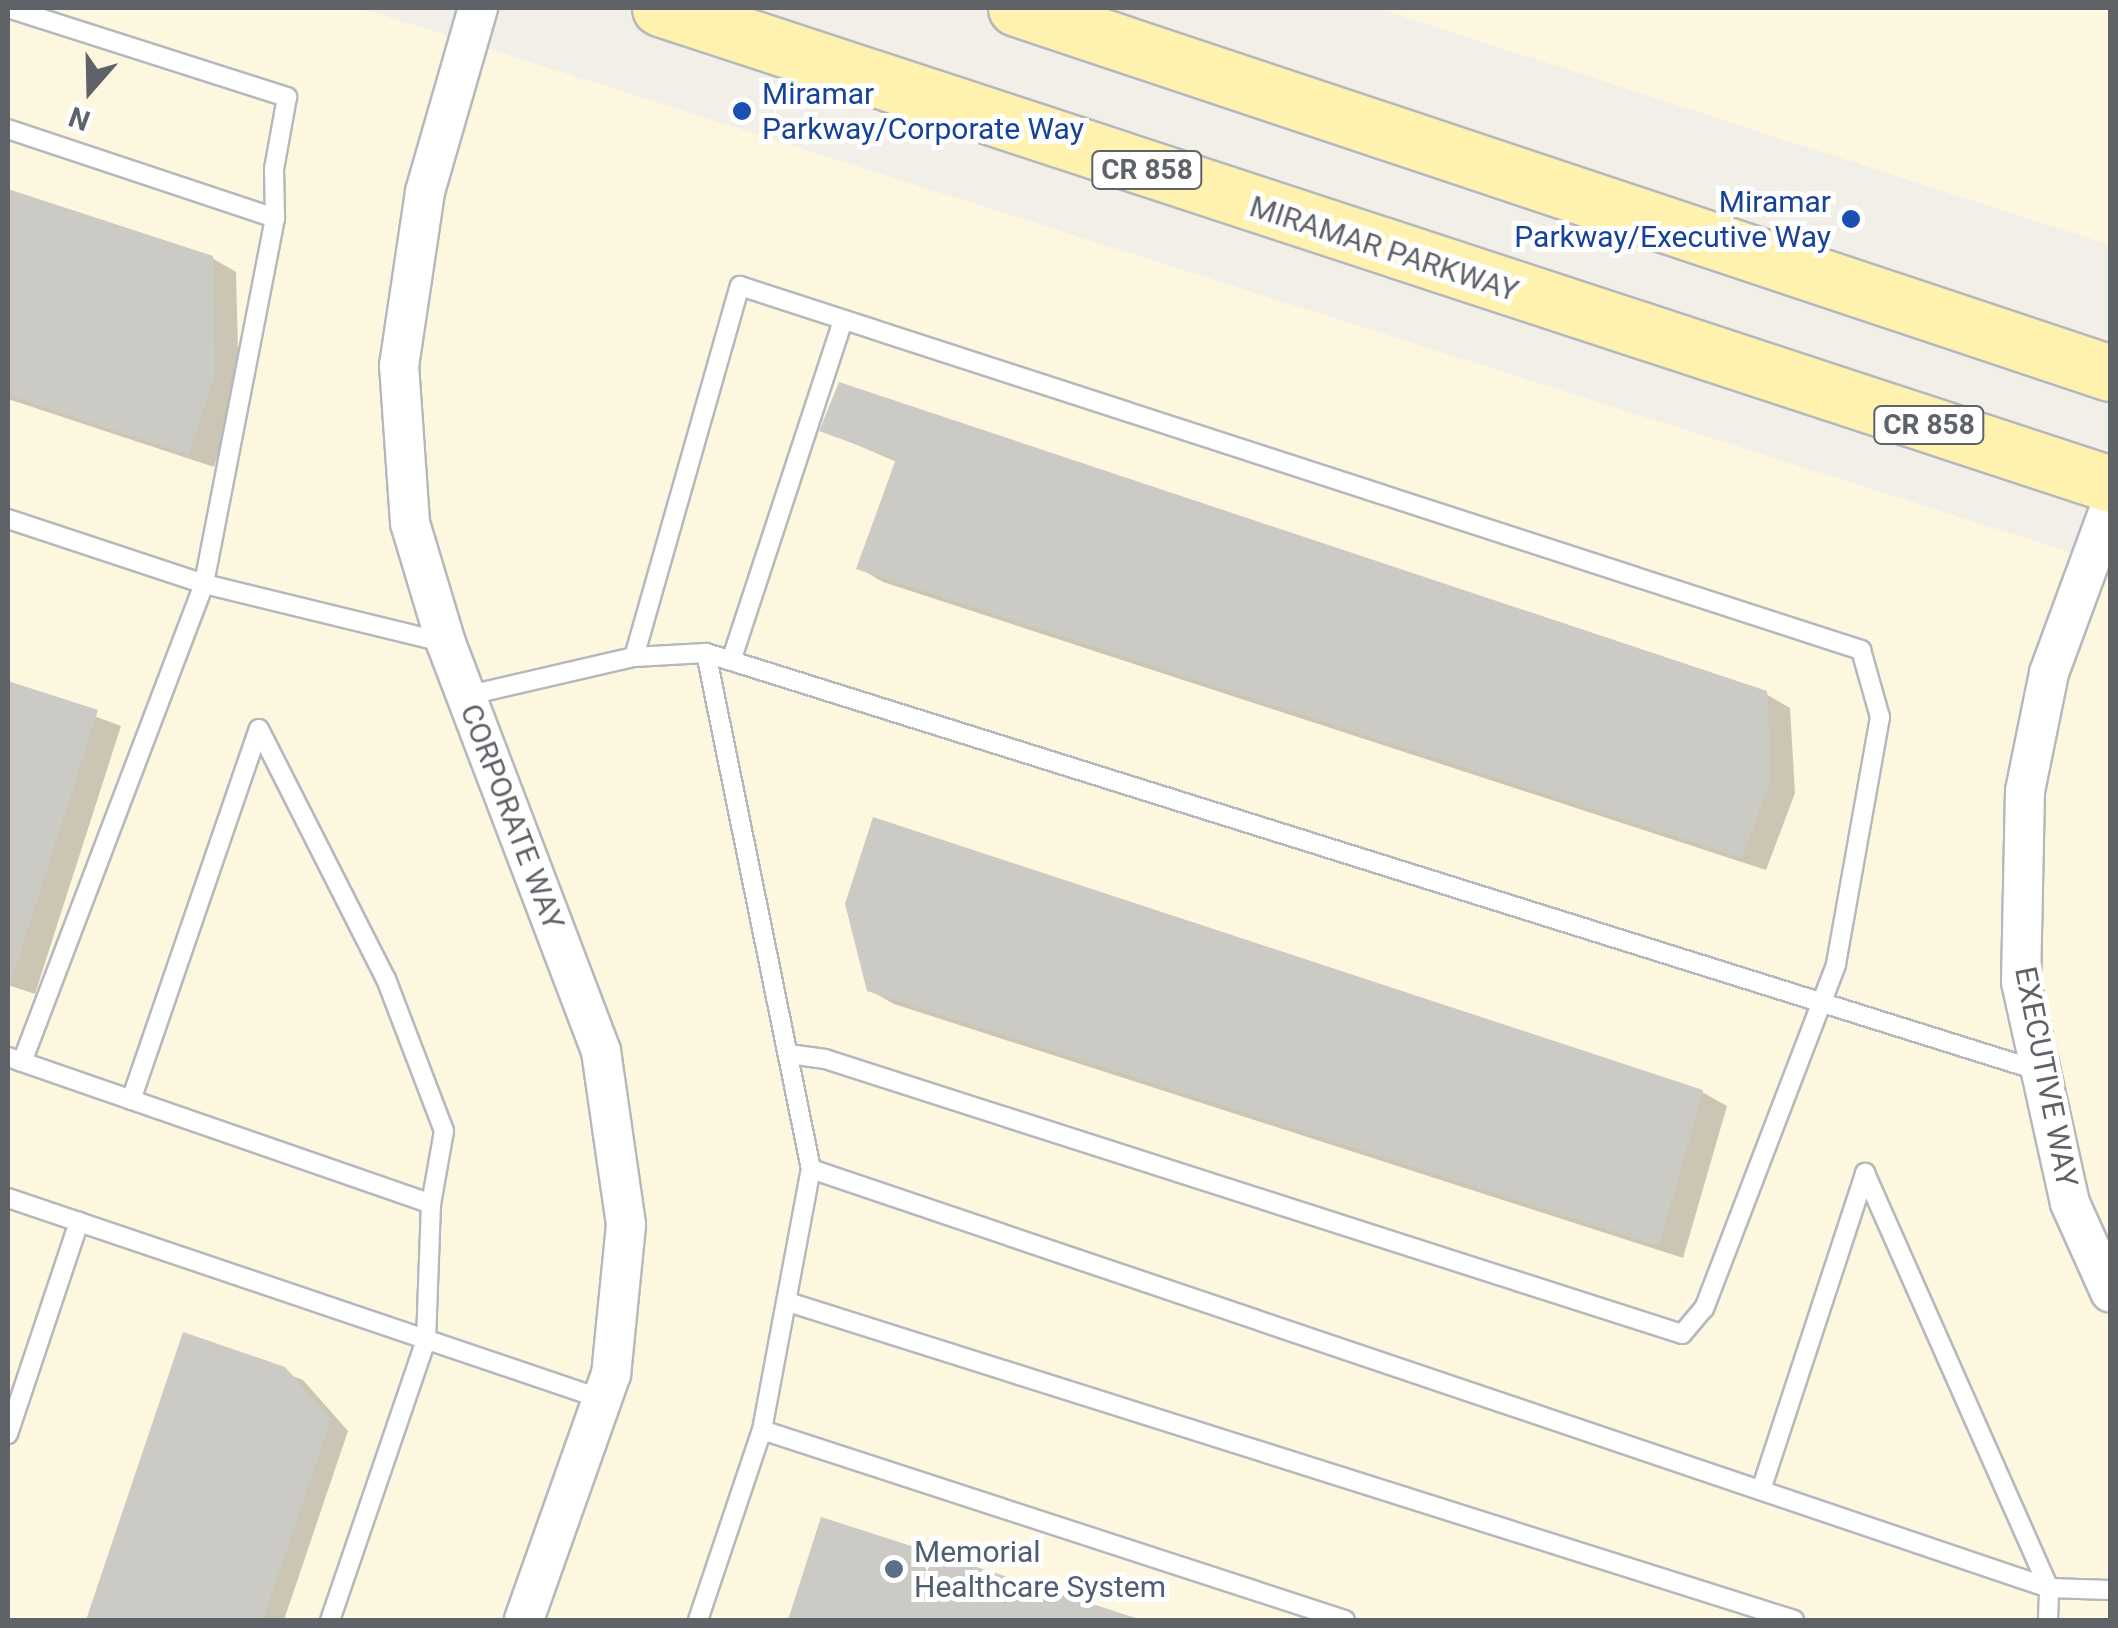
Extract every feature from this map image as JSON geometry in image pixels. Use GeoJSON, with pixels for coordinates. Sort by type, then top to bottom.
{"type":"FeatureCollection","features":[{"type":"Feature","properties":{"kind":"main road","name":"MIRAMAR PARKWAY"},"geometry":{"type":"LineString","coordinates":[[660,8],[2110,484]]}},
{"type":"Feature","properties":{"kind":"main road"},"geometry":{"type":"LineString","coordinates":[[1016,8],[2110,373]]}},
{"type":"Feature","properties":{"kind":"street","name":"CORPORATE WAY"},"geometry":{"type":"LineString","coordinates":[[478,8],[425,192],[399,365],[410,523],[465,696],[601,1050],[626,1225],[611,1374],[524,1620]]}},
{"type":"Feature","properties":{"kind":"street","name":"EXECUTIVE WAY"},"geometry":{"type":"LineString","coordinates":[[2106,1271],[2070,1203],[2021,982],[2025,790],[2049,673],[2110,506]]}},
{"type":"Feature","properties":{"kind":"lane"},"geometry":{"type":"LineString","coordinates":[[8,8],[287,98],[274,169],[275,218],[204,584],[15,1059],[432,1204]]}},
{"type":"Feature","properties":{"kind":"lane"},"geometry":{"type":"LineString","coordinates":[[8,129],[275,218]]}},
{"type":"Feature","properties":{"kind":"lane"},"geometry":{"type":"LineString","coordinates":[[634,658],[740,286],[1861,650],[1880,717],[1836,965],[1704,1308],[1682,1334],[825,1058],[788,1054]]}},
{"type":"Feature","properties":{"kind":"lane"},"geometry":{"type":"LineString","coordinates":[[731,660],[843,320]]}},
{"type":"Feature","properties":{"kind":"lane"},"geometry":{"type":"LineString","coordinates":[[8,518],[204,584],[446,643]]}},
{"type":"Feature","properties":{"kind":"lane"},"geometry":{"type":"LineString","coordinates":[[698,1620],[762,1430],[811,1169],[706,653]]}},
{"type":"Feature","properties":{"kind":"lane"},"geometry":{"type":"LineString","coordinates":[[465,696],[634,658],[706,653],[2040,1071]]}},
{"type":"Feature","properties":{"kind":"lane"},"geometry":{"type":"LineString","coordinates":[[131,1100],[259,729],[386,980],[444,1131],[432,1204],[426,1340],[330,1620]]}},
{"type":"Feature","properties":{"kind":"lane"},"geometry":{"type":"LineString","coordinates":[[811,1169],[2048,1588],[2110,1590]]}},
{"type":"Feature","properties":{"kind":"lane"},"geometry":{"type":"LineString","coordinates":[[1761,1490],[1866,1173],[2048,1588],[2048,1620]]}},
{"type":"Feature","properties":{"kind":"lane"},"geometry":{"type":"LineString","coordinates":[[8,1198],[602,1399]]}},
{"type":"Feature","properties":{"kind":"lane"},"geometry":{"type":"LineString","coordinates":[[8,1434],[79,1222]]}},
{"type":"Feature","properties":{"kind":"lane"},"geometry":{"type":"LineString","coordinates":[[788,1302],[1794,1620]]}},
{"type":"Feature","properties":{"kind":"lane"},"geometry":{"type":"LineString","coordinates":[[762,1430],[1345,1620]]}},
{"type":"Feature","properties":{"kind":"shaded area"},"geometry":{"type":"Polygon","coordinates":[[[8,8],[360,8],[2110,565],[2110,1620],[8,1620],[8,8]]]}},
{"type":"Feature","properties":{"kind":"shaded area"},"geometry":{"type":"Polygon","coordinates":[[[1377,8],[2110,8],[2110,245],[1377,8]]]}},
{"type":"Feature","properties":{"kind":"building"},"geometry":{"type":"Polygon","coordinates":[[[8,189],[213,256],[215,375],[189,455],[8,395],[8,189]]]}},
{"type":"Feature","properties":{"kind":"building"},"geometry":{"type":"Polygon","coordinates":[[[839,382],[1767,691],[1771,779],[1742,858],[856,569],[896,459],[819,431],[839,382]]]}},
{"type":"Feature","properties":{"kind":"building"},"geometry":{"type":"Polygon","coordinates":[[[8,681],[98,710],[11,982],[8,981],[8,681]]]}},
{"type":"Feature","properties":{"kind":"building"},"geometry":{"type":"Polygon","coordinates":[[[873,817],[1703,1090],[1659,1246],[867,991],[845,904],[873,817]]]}},
{"type":"Feature","properties":{"kind":"building"},"geometry":{"type":"Polygon","coordinates":[[[183,1332],[285,1367],[331,1419],[263,1620],[86,1620],[183,1332]]]}},
{"type":"Feature","properties":{"kind":"building","name":"Memorial Healthcare System"},"geometry":{"type":"Polygon","coordinates":[[[821,1517],[1142,1620],[788,1620],[821,1517]]]}},
{"type":"Feature","properties":{"kind":"place","name":"Miramar Parkway/Corporate Way"},"geometry":{"type":"Point","coordinates":[742,111]}},
{"type":"Feature","properties":{"kind":"place","name":"Miramar Parkway/Executive Way"},"geometry":{"type":"Point","coordinates":[1851,219]}},
{"type":"Feature","properties":{"kind":"place","name":"Memorial Healthcare System"},"geometry":{"type":"Point","coordinates":[894,1569]}}]}
